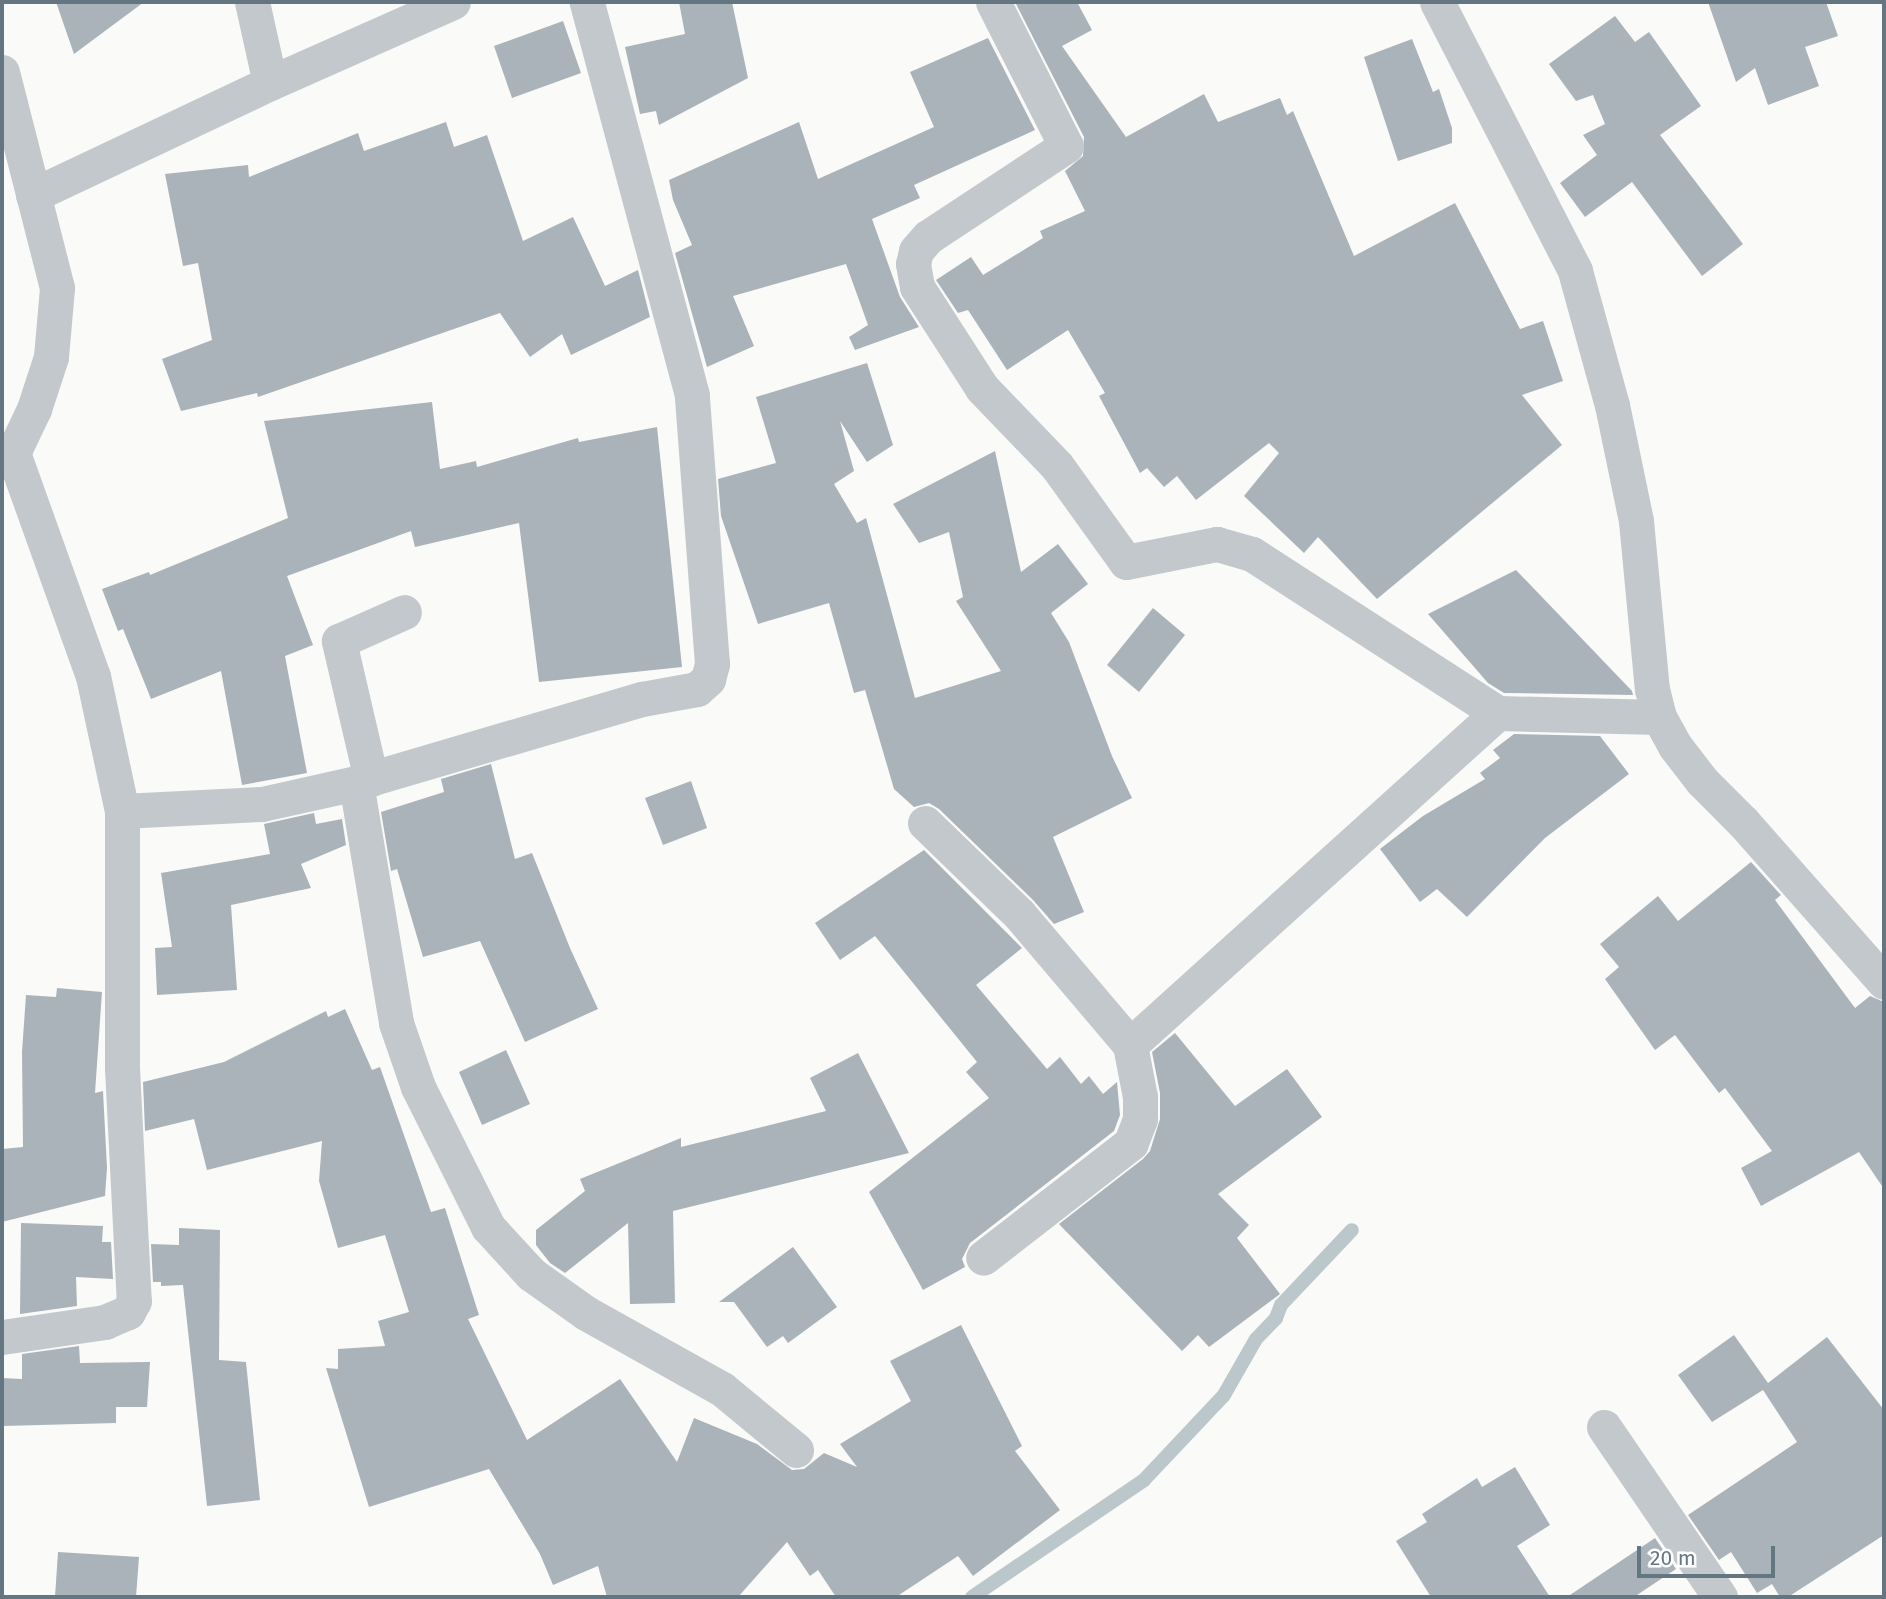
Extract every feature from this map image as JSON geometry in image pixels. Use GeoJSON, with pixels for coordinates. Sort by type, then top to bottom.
{"type":"FeatureCollection","features":[{"type":"Feature","properties":{"kind":"street"},"geometry":{"type":"LineString","coordinates":[[252,2],[270,83]]}},
{"type":"Feature","properties":{"kind":"street"},"geometry":{"type":"LineString","coordinates":[[33,195],[270,83],[453,2]]}},
{"type":"Feature","properties":{"kind":"street"},"geometry":{"type":"LineString","coordinates":[[122,811],[262,804],[363,781],[642,699],[697,689],[708,679],[710,671],[692,395],[587,2]]}},
{"type":"Feature","properties":{"kind":"street"},"geometry":{"type":"LineString","coordinates":[[993,2],[1066,146],[928,237],[916,251],[913,264],[917,287],[982,388],[1057,466],[1126,562],[1217,544],[1252,554],[1498,713],[1659,718]]}},
{"type":"Feature","properties":{"kind":"street"},"geometry":{"type":"LineString","coordinates":[[1437,2],[1575,271],[1612,405],[1636,521],[1652,689],[1659,718],[1675,746],[1702,780],[1743,822],[1884,982]]}},
{"type":"Feature","properties":{"kind":"street"},"geometry":{"type":"LineString","coordinates":[[2,72],[57,288],[51,357],[34,409],[8,455],[93,676],[122,811],[122,1068],[133,1306],[119,1318],[105,1322],[2,1337]]}},
{"type":"Feature","properties":{"kind":"street"},"geometry":{"type":"LineString","coordinates":[[404,612],[339,641],[363,781],[396,1023],[418,1087],[488,1227],[531,1275],[586,1313],[722,1389],[796,1450]]}},
{"type":"Feature","properties":{"kind":"street"},"geometry":{"type":"LineString","coordinates":[[1129,1045],[1498,713]]}},
{"type":"Feature","properties":{"kind":"street"},"geometry":{"type":"LineString","coordinates":[[925,823],[1019,914],[1129,1045],[1140,1097],[1140,1119],[1131,1143],[983,1258]]}},
{"type":"Feature","properties":{"kind":"street"},"geometry":{"type":"LineString","coordinates":[[1604,1427],[1720,1597]]}},
{"type":"Feature","properties":{"kind":"building"},"geometry":{"type":"Polygon","coordinates":[[[56,2],[144,2],[74,54],[56,2]]]}},
{"type":"Feature","properties":{"kind":"building"},"geometry":{"type":"Polygon","coordinates":[[[679,2],[732,2],[748,78],[659,125],[656,111],[640,114],[625,47],[685,34],[679,2]]]}},
{"type":"Feature","properties":{"kind":"building"},"geometry":{"type":"Polygon","coordinates":[[[1015,2],[1077,2],[1092,30],[1062,46],[1126,137],[1204,94],[1218,122],[1280,98],[1287,115],[1293,111],[1354,256],[1455,203],[1520,329],[1543,321],[1563,381],[1522,395],[1562,445],[1377,599],[1318,537],[1304,553],[1244,496],[1279,453],[1269,443],[1196,500],[1177,476],[1164,487],[1147,468],[1140,473],[1099,396],[1105,393],[1068,330],[1007,370],[968,310],[958,313],[936,280],[971,257],[983,275],[1043,238],[1040,231],[1085,211],[1065,171],[1083,156],[1084,137],[1015,2]]]}},
{"type":"Feature","properties":{"kind":"building"},"geometry":{"type":"Polygon","coordinates":[[[1708,2],[1826,2],[1838,36],[1805,47],[1819,86],[1768,105],[1755,68],[1736,82],[1708,2]]]}},
{"type":"Feature","properties":{"kind":"building"},"geometry":{"type":"Polygon","coordinates":[[[1615,16],[1635,42],[1649,32],[1701,106],[1660,135],[1743,244],[1702,276],[1632,182],[1585,217],[1560,183],[1597,155],[1583,135],[1605,124],[1593,95],[1576,101],[1549,64],[1615,16]]]}},
{"type":"Feature","properties":{"kind":"building"},"geometry":{"type":"Polygon","coordinates":[[[563,21],[581,73],[512,98],[494,46],[563,21]]]}},
{"type":"Feature","properties":{"kind":"building"},"geometry":{"type":"Polygon","coordinates":[[[988,38],[1035,130],[914,185],[920,198],[872,219],[900,297],[919,327],[855,350],[849,337],[868,325],[846,264],[733,296],[754,346],[707,367],[675,253],[692,245],[673,200],[669,180],[799,122],[818,179],[934,127],[910,72],[988,38]]]}},
{"type":"Feature","properties":{"kind":"building"},"geometry":{"type":"Polygon","coordinates":[[[1412,39],[1433,92],[1439,89],[1452,128],[1452,143],[1398,161],[1364,57],[1412,39]]]}},
{"type":"Feature","properties":{"kind":"building"},"geometry":{"type":"Polygon","coordinates":[[[446,122],[454,147],[487,135],[523,241],[573,217],[605,286],[638,270],[650,317],[571,355],[562,334],[530,357],[500,313],[258,397],[257,393],[181,411],[162,359],[212,340],[198,263],[183,266],[165,174],[248,165],[249,177],[358,133],[364,151],[446,122]]]}},
{"type":"Feature","properties":{"kind":"building"},"geometry":{"type":"Polygon","coordinates":[[[867,363],[893,445],[867,462],[840,421],[854,471],[834,484],[857,523],[866,518],[915,698],[1001,671],[956,601],[963,597],[949,532],[919,543],[893,504],[995,451],[1021,572],[1058,544],[1088,584],[1051,613],[1069,642],[1112,756],[1132,798],[1053,837],[1084,912],[1054,924],[1033,900],[939,809],[929,803],[914,807],[894,789],[865,690],[854,693],[829,603],[758,624],[721,516],[718,479],[776,463],[756,397],[867,363]]]}},
{"type":"Feature","properties":{"kind":"building"},"geometry":{"type":"Polygon","coordinates":[[[432,402],[440,469],[476,461],[477,467],[578,438],[579,442],[657,427],[682,667],[539,682],[519,523],[415,547],[411,531],[287,576],[313,645],[285,656],[307,773],[242,785],[221,671],[151,699],[123,629],[118,631],[102,589],[149,572],[150,575],[288,518],[264,421],[432,402]]]}},
{"type":"Feature","properties":{"kind":"building"},"geometry":{"type":"Polygon","coordinates":[[[1516,570],[1633,695],[1504,693],[1488,683],[1428,614],[1516,570]]]}},
{"type":"Feature","properties":{"kind":"building"},"geometry":{"type":"Polygon","coordinates":[[[1153,608],[1185,635],[1139,692],[1107,665],[1153,608]]]}},
{"type":"Feature","properties":{"kind":"building"},"geometry":{"type":"Polygon","coordinates":[[[1514,734],[1600,736],[1629,774],[1545,838],[1467,917],[1437,889],[1420,902],[1380,849],[1423,816],[1485,779],[1480,773],[1500,758],[1493,750],[1514,734]]]}},
{"type":"Feature","properties":{"kind":"building"},"geometry":{"type":"Polygon","coordinates":[[[491,764],[515,859],[532,853],[598,1009],[525,1042],[480,941],[423,957],[397,869],[391,871],[381,812],[444,792],[441,779],[491,764]]]}},
{"type":"Feature","properties":{"kind":"building"},"geometry":{"type":"Polygon","coordinates":[[[691,781],[707,828],[663,845],[645,798],[691,781]]]}},
{"type":"Feature","properties":{"kind":"building"},"geometry":{"type":"Polygon","coordinates":[[[314,813],[316,824],[342,819],[346,845],[301,864],[311,888],[231,905],[237,990],[157,995],[155,948],[172,947],[161,873],[270,854],[264,824],[314,813]]]}},
{"type":"Feature","properties":{"kind":"building"},"geometry":{"type":"Polygon","coordinates":[[[924,850],[1022,948],[976,985],[1047,1069],[1060,1057],[1081,1084],[1089,1076],[1103,1094],[1117,1082],[1120,1115],[1114,1131],[970,1243],[962,1259],[965,1267],[923,1290],[869,1192],[989,1098],[966,1072],[977,1062],[875,936],[840,960],[815,923],[924,850]]]}},
{"type":"Feature","properties":{"kind":"building"},"geometry":{"type":"Polygon","coordinates":[[[1751,862],[1781,895],[1775,900],[1855,1008],[1870,996],[1884,1002],[1884,1189],[1859,1152],[1761,1206],[1741,1168],[1772,1151],[1725,1088],[1719,1093],[1675,1035],[1655,1050],[1605,979],[1619,967],[1600,944],[1658,896],[1678,921],[1751,862]]]}},
{"type":"Feature","properties":{"kind":"building"},"geometry":{"type":"Polygon","coordinates":[[[57,988],[102,992],[95,1093],[103,1091],[107,1168],[105,1196],[2,1222],[2,1149],[23,1147],[22,1052],[26,995],[56,997],[57,988]]]}},
{"type":"Feature","properties":{"kind":"building"},"geometry":{"type":"Polygon","coordinates":[[[345,1009],[372,1070],[380,1067],[431,1212],[445,1208],[479,1315],[468,1319],[527,1440],[620,1379],[677,1462],[694,1418],[757,1444],[792,1470],[804,1469],[824,1453],[857,1467],[840,1444],[911,1401],[890,1361],[961,1325],[1022,1446],[1015,1451],[1060,1510],[973,1576],[958,1556],[896,1597],[836,1597],[818,1570],[810,1576],[787,1542],[738,1597],[607,1597],[598,1566],[553,1585],[540,1554],[489,1469],[369,1507],[326,1368],[338,1369],[338,1349],[385,1346],[378,1321],[409,1312],[385,1235],[338,1248],[319,1181],[322,1141],[207,1170],[194,1119],[145,1131],[143,1082],[224,1062],[326,1011],[328,1017],[345,1009]]]}},
{"type":"Feature","properties":{"kind":"building"},"geometry":{"type":"Polygon","coordinates":[[[1175,1033],[1235,1106],[1287,1069],[1322,1117],[1218,1194],[1249,1225],[1237,1238],[1280,1294],[1209,1347],[1198,1335],[1182,1351],[1059,1224],[1150,1151],[1160,1119],[1160,1093],[1152,1052],[1175,1033]]]}},
{"type":"Feature","properties":{"kind":"building"},"geometry":{"type":"Polygon","coordinates":[[[506,1050],[530,1104],[482,1125],[459,1072],[506,1050]]]}},
{"type":"Feature","properties":{"kind":"building"},"geometry":{"type":"Polygon","coordinates":[[[858,1053],[909,1153],[673,1211],[675,1303],[630,1304],[628,1223],[565,1273],[550,1263],[536,1245],[536,1230],[585,1191],[580,1179],[681,1138],[681,1147],[826,1111],[810,1078],[858,1053]]]}},
{"type":"Feature","properties":{"kind":"building"},"geometry":{"type":"Polygon","coordinates":[[[21,1223],[103,1226],[102,1242],[111,1242],[113,1279],[76,1277],[77,1306],[20,1314],[21,1223]]]}},
{"type":"Feature","properties":{"kind":"building"},"geometry":{"type":"Polygon","coordinates":[[[179,1228],[220,1230],[219,1360],[246,1362],[260,1500],[207,1506],[183,1285],[161,1286],[161,1282],[153,1282],[151,1244],[179,1245],[179,1228]]]}},
{"type":"Feature","properties":{"kind":"building"},"geometry":{"type":"Polygon","coordinates":[[[793,1247],[837,1307],[788,1343],[783,1336],[767,1347],[734,1302],[719,1302],[793,1247]]]}},
{"type":"Feature","properties":{"kind":"building"},"geometry":{"type":"Polygon","coordinates":[[[1734,1335],[1768,1383],[1827,1337],[1884,1410],[1884,1535],[1788,1597],[1780,1597],[1772,1584],[1757,1593],[1731,1552],[1719,1560],[1688,1515],[1797,1442],[1763,1390],[1712,1422],[1678,1375],[1734,1335]]]}},
{"type":"Feature","properties":{"kind":"building"},"geometry":{"type":"Polygon","coordinates":[[[79,1346],[80,1363],[150,1362],[147,1407],[116,1407],[116,1423],[2,1426],[2,1378],[22,1379],[22,1354],[79,1346]]]}},
{"type":"Feature","properties":{"kind":"building"},"geometry":{"type":"Polygon","coordinates":[[[1515,1467],[1550,1525],[1517,1546],[1550,1597],[1431,1597],[1396,1541],[1427,1522],[1422,1514],[1477,1478],[1482,1487],[1515,1467]]]}},
{"type":"Feature","properties":{"kind":"building"},"geometry":{"type":"Polygon","coordinates":[[[1655,1538],[1676,1569],[1634,1597],[1567,1597],[1655,1538]]]}},
{"type":"Feature","properties":{"kind":"building"},"geometry":{"type":"Polygon","coordinates":[[[58,1552],[139,1557],[136,1597],[55,1597],[58,1552]]]}},
{"type":"Feature","properties":{"kind":"waterway"},"geometry":{"type":"LineString","coordinates":[[972,1597],[1144,1480],[1224,1395],[1256,1339],[1276,1318],[1281,1305],[1352,1230]]}}]}
